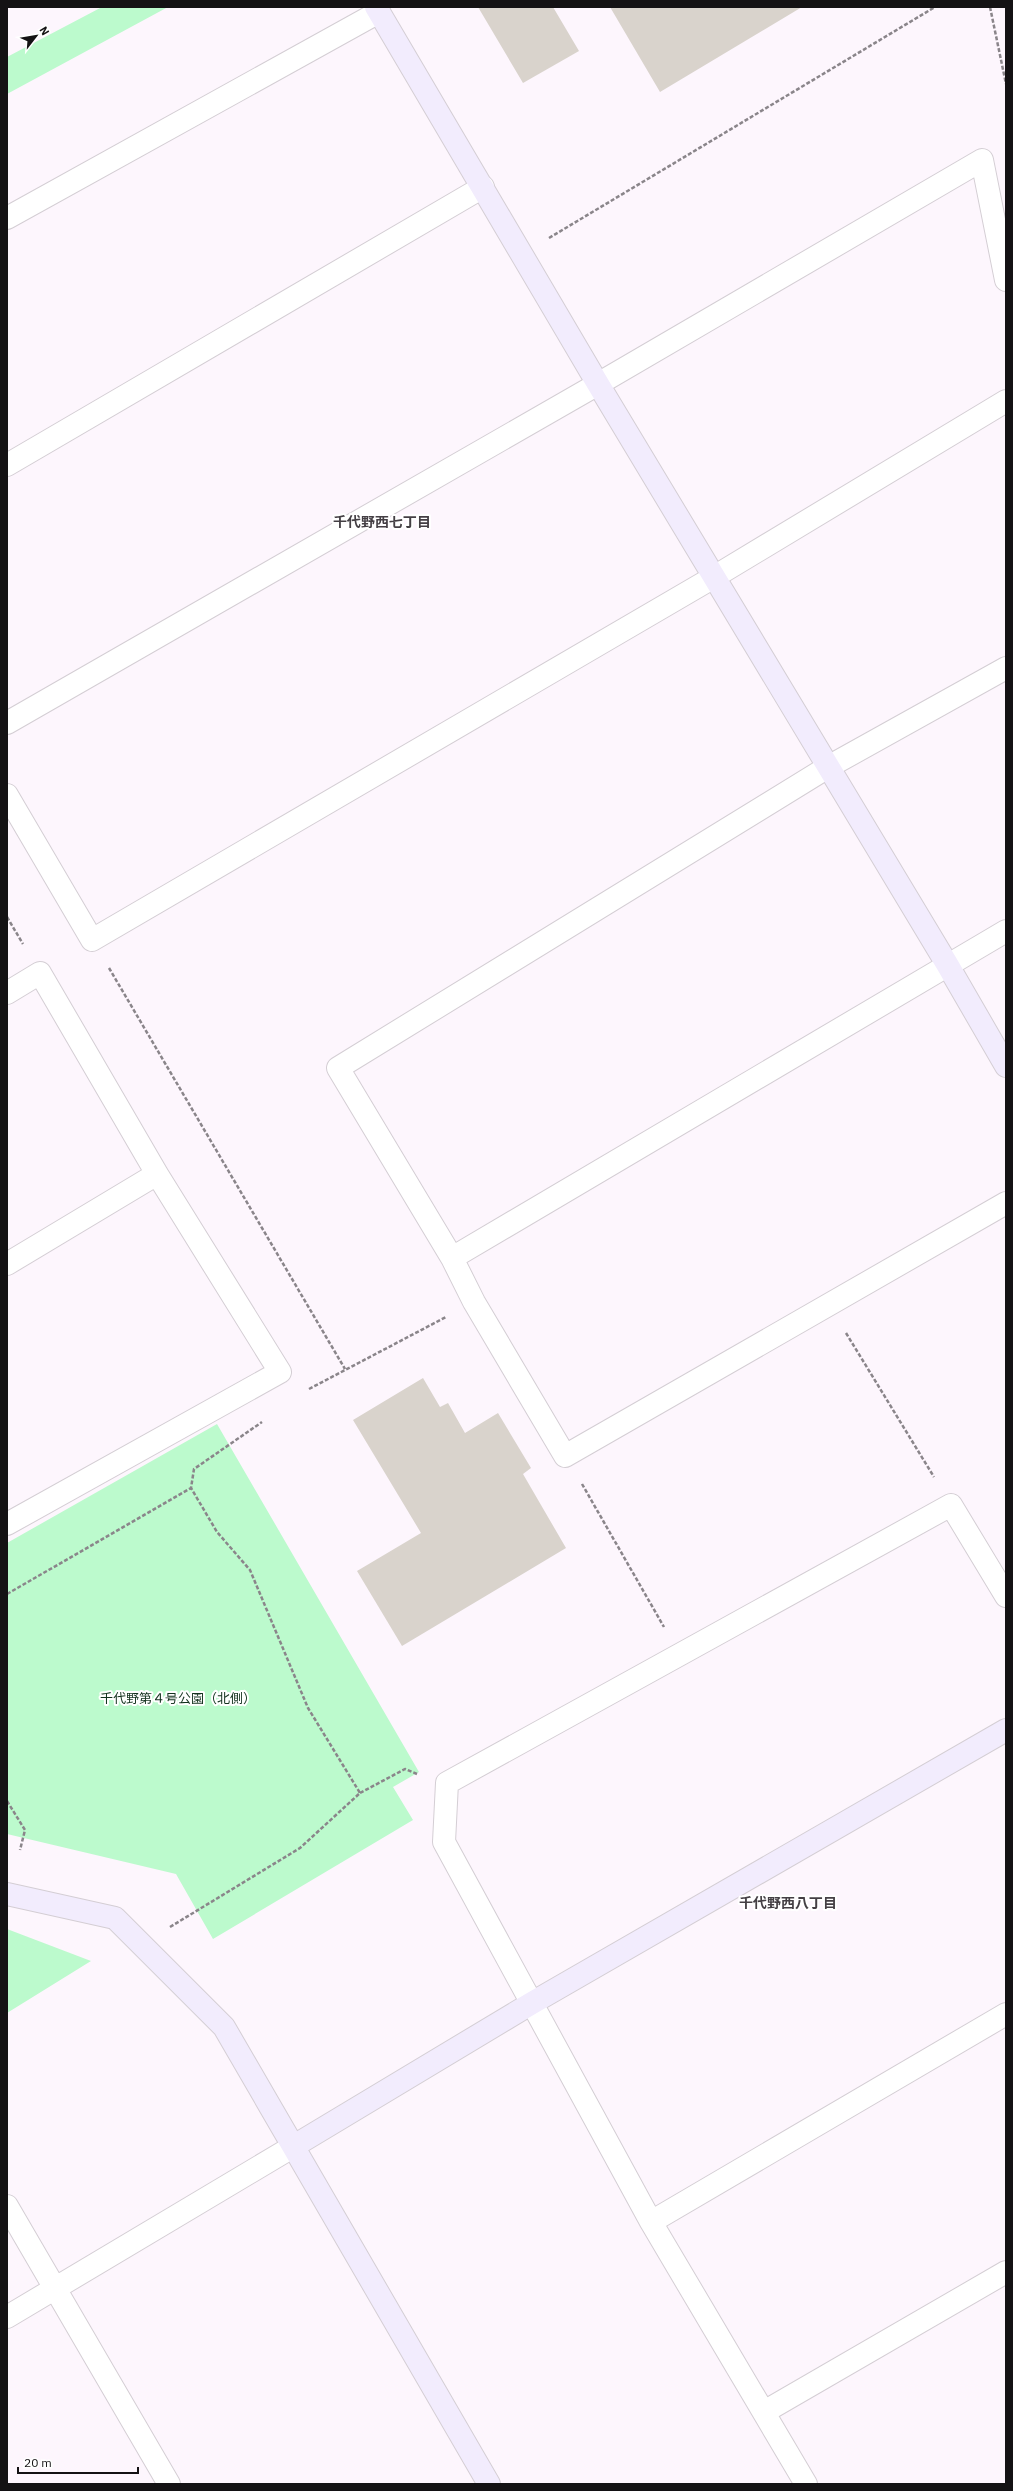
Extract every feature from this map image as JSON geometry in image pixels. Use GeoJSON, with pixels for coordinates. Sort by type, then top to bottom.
{"type":"FeatureCollection","features":[{"type":"Feature","properties":{"kind":"street"},"geometry":{"type":"LineString","coordinates":[[7,218],[378,9],[598,384],[828,768],[948,964],[1006,1066]]}},
{"type":"Feature","properties":{"kind":"street"},"geometry":{"type":"LineString","coordinates":[[7,723],[598,384],[982,160],[1006,280]]}},
{"type":"Feature","properties":{"kind":"street"},"geometry":{"type":"LineString","coordinates":[[7,465],[483,187]]}},
{"type":"Feature","properties":{"kind":"street"},"geometry":{"type":"LineString","coordinates":[[7,795],[92,940],[714,577],[1006,401]]}},
{"type":"Feature","properties":{"kind":"street"},"geometry":{"type":"LineString","coordinates":[[1006,668],[828,768],[338,1068],[452,1258],[474,1302],[565,1456],[1006,1204]]}},
{"type":"Feature","properties":{"kind":"street"},"geometry":{"type":"LineString","coordinates":[[452,1258],[1006,931]]}},
{"type":"Feature","properties":{"kind":"street"},"geometry":{"type":"LineString","coordinates":[[7,993],[40,973],[158,1174],[280,1372],[7,1524]]}},
{"type":"Feature","properties":{"kind":"street"},"geometry":{"type":"LineString","coordinates":[[7,1264],[158,1174]]}},
{"type":"Feature","properties":{"kind":"street"},"geometry":{"type":"LineString","coordinates":[[806,2484],[651,2222],[444,1842],[448,1783],[951,1505],[1006,1596]]}},
{"type":"Feature","properties":{"kind":"street"},"geometry":{"type":"LineString","coordinates":[[7,2317],[532,2003],[1006,1730]]}},
{"type":"Feature","properties":{"kind":"street"},"geometry":{"type":"LineString","coordinates":[[7,1894],[115,1918],[140,1945],[224,2027],[489,2484]]}},
{"type":"Feature","properties":{"kind":"street"},"geometry":{"type":"LineString","coordinates":[[651,2222],[1006,2014]]}},
{"type":"Feature","properties":{"kind":"street"},"geometry":{"type":"LineString","coordinates":[[7,2206],[166,2483]]}},
{"type":"Feature","properties":{"kind":"street"},"geometry":{"type":"LineString","coordinates":[[764,2412],[1006,2272]]}},
{"type":"Feature","properties":{"kind":"path"},"geometry":{"type":"LineString","coordinates":[[522,254],[935,7]]}},
{"type":"Feature","properties":{"kind":"path"},"geometry":{"type":"LineString","coordinates":[[990,7],[1006,84]]}},
{"type":"Feature","properties":{"kind":"path"},"geometry":{"type":"LineString","coordinates":[[92,940],[345,1369]]}},
{"type":"Feature","properties":{"kind":"path"},"geometry":{"type":"LineString","coordinates":[[305,1392],[345,1369],[474,1302]]}},
{"type":"Feature","properties":{"kind":"path"},"geometry":{"type":"LineString","coordinates":[[829,1305],[951,1505]]}},
{"type":"Feature","properties":{"kind":"path"},"geometry":{"type":"LineString","coordinates":[[266,1419],[194,1469],[191,1488],[217,1532],[250,1570],[267,1605],[308,1708],[360,1793]]}},
{"type":"Feature","properties":{"kind":"path"},"geometry":{"type":"LineString","coordinates":[[565,1456],[680,1654]]}},
{"type":"Feature","properties":{"kind":"path"},"geometry":{"type":"LineString","coordinates":[[7,1594],[191,1488]]}},
{"type":"Feature","properties":{"kind":"path"},"geometry":{"type":"LineString","coordinates":[[140,1945],[300,1848],[360,1793],[405,1770],[448,1783]]}},
{"type":"Feature","properties":{"kind":"path"},"geometry":{"type":"LineString","coordinates":[[7,1801],[25,1830],[20,1850]]}},
{"type":"Feature","properties":{"kind":"green space"},"geometry":{"type":"Polygon","coordinates":[[[102,7],[168,7],[7,94],[7,57],[102,7]]]}},
{"type":"Feature","properties":{"kind":"green space","name":"千代野第４号公園（北側）"},"geometry":{"type":"Polygon","coordinates":[[[217,1424],[419,1772],[393,1787],[413,1820],[213,1939],[176,1874],[7,1834],[7,1543],[217,1424]]]}},
{"type":"Feature","properties":{"kind":"green space"},"geometry":{"type":"Polygon","coordinates":[[[7,1929],[91,1961],[7,2013],[7,1929]]]}},
{"type":"Feature","properties":{"kind":"building"},"geometry":{"type":"Polygon","coordinates":[[[478,7],[553,7],[579,51],[523,83],[478,7]]]}},
{"type":"Feature","properties":{"kind":"building"},"geometry":{"type":"Polygon","coordinates":[[[610,7],[802,7],[660,92],[610,7]]]}},
{"type":"Feature","properties":{"kind":"building"},"geometry":{"type":"Polygon","coordinates":[[[423,1378],[440,1407],[448,1403],[465,1433],[498,1413],[531,1468],[523,1474],[566,1548],[402,1646],[357,1571],[421,1533],[353,1420],[423,1378]]]}},
{"type":"Feature","properties":{"kind":"district","name":"千代野西七丁目"},"geometry":{"type":"Point","coordinates":[382,522]}},
{"type":"Feature","properties":{"kind":"district","name":"千代野西八丁目"},"geometry":{"type":"Point","coordinates":[788,1903]}}]}
